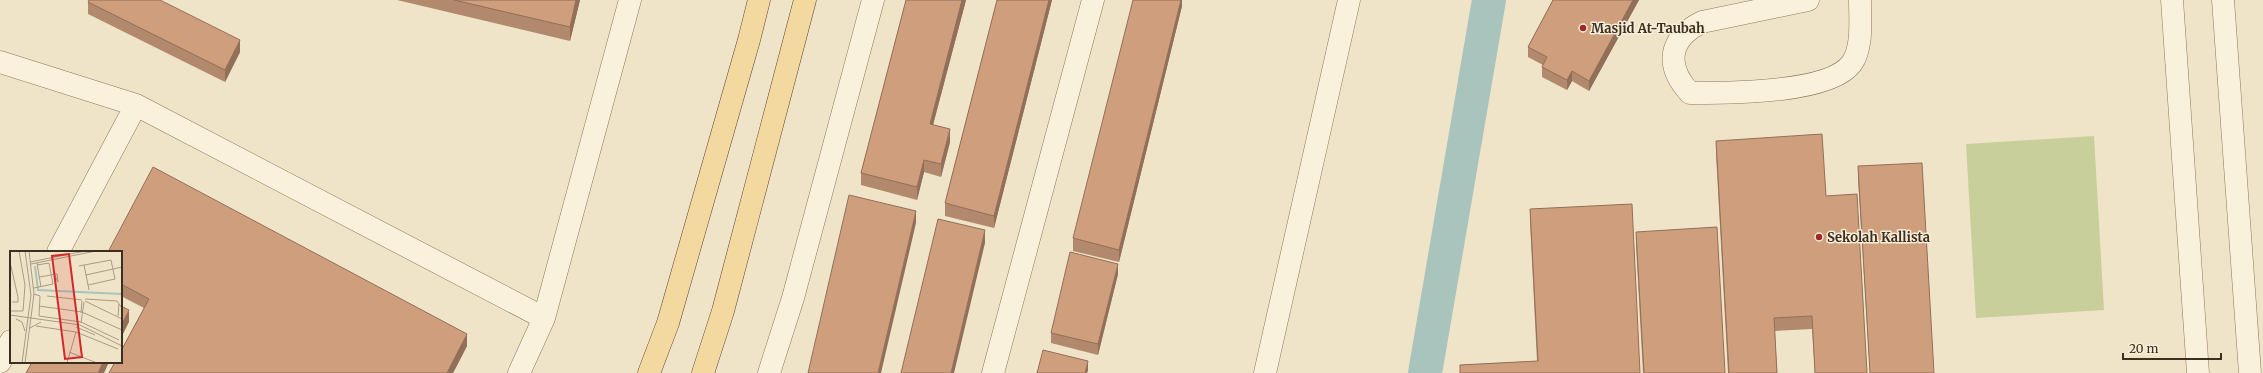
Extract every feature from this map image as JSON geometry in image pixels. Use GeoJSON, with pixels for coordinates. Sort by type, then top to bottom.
{"type":"FeatureCollection","features":[{"type":"Feature","properties":{"kind":"main road"},"geometry":{"type":"LineString","coordinates":[[649,373],[668,323],[747,48],[759,0]]}},
{"type":"Feature","properties":{"kind":"main road"},"geometry":{"type":"LineString","coordinates":[[703,373],[723,311],[805,0]]}},
{"type":"Feature","properties":{"kind":"street"},"geometry":{"type":"LineString","coordinates":[[519,373],[544,318],[630,0]]}},
{"type":"Feature","properties":{"kind":"street"},"geometry":{"type":"LineString","coordinates":[[769,373],[793,298],[873,0]]}},
{"type":"Feature","properties":{"kind":"street"},"geometry":{"type":"LineString","coordinates":[[993,373],[1093,0]]}},
{"type":"Feature","properties":{"kind":"street"},"geometry":{"type":"LineString","coordinates":[[1265,373],[1349,0]]}},
{"type":"Feature","properties":{"kind":"street"},"geometry":{"type":"LineString","coordinates":[[1808,0],[1702,22],[1686,30],[1674,56],[1674,70],[1681,83],[1690,93],[1720,93],[1803,87],[1841,75],[1853,62],[1858,46],[1860,0]]}},
{"type":"Feature","properties":{"kind":"street"},"geometry":{"type":"LineString","coordinates":[[2172,0],[2198,373]]}},
{"type":"Feature","properties":{"kind":"street"},"geometry":{"type":"LineString","coordinates":[[2223,0],[2250,373]]}},
{"type":"Feature","properties":{"kind":"street"},"geometry":{"type":"LineString","coordinates":[[0,62],[136,105],[544,318]]}},
{"type":"Feature","properties":{"kind":"street"},"geometry":{"type":"LineString","coordinates":[[59,251],[136,105]]}},
{"type":"Feature","properties":{"kind":"street"},"geometry":{"type":"LineString","coordinates":[[0,362],[10,343]]}},
{"type":"Feature","properties":{"kind":"green space"},"geometry":{"type":"Polygon","coordinates":[[[2094,136],[2104,310],[1976,318],[1966,144],[2094,136]]]}},
{"type":"Feature","properties":{"kind":"building"},"geometry":{"type":"Polygon","coordinates":[[[89,0],[160,0],[240,40],[225,70],[88,2],[89,0]]]}},
{"type":"Feature","properties":{"kind":"building"},"geometry":{"type":"Polygon","coordinates":[[[454,0],[576,0],[570,27],[454,0]]]}},
{"type":"Feature","properties":{"kind":"building"},"geometry":{"type":"Polygon","coordinates":[[[906,0],[962,0],[930,124],[950,129],[941,164],[924,160],[917,187],[861,173],[906,0]]]}},
{"type":"Feature","properties":{"kind":"building"},"geometry":{"type":"Polygon","coordinates":[[[997,0],[1049,0],[994,216],[945,203],[997,0]]]}},
{"type":"Feature","properties":{"kind":"building"},"geometry":{"type":"Polygon","coordinates":[[[1133,0],[1181,0],[1119,250],[1073,238],[1133,0]]]}},
{"type":"Feature","properties":{"kind":"building","name":"Masjid At-Taubah"},"geometry":{"type":"Polygon","coordinates":[[[1553,0],[1633,0],[1589,81],[1572,71],[1567,80],[1542,67],[1547,57],[1528,47],[1553,0]]]}},
{"type":"Feature","properties":{"kind":"building"},"geometry":{"type":"Polygon","coordinates":[[[1822,134],[1826,196],[1857,194],[1867,373],[1815,373],[1812,316],[1774,318],[1777,373],[1729,373],[1716,141],[1822,134]]]}},
{"type":"Feature","properties":{"kind":"building"},"geometry":{"type":"Polygon","coordinates":[[[1922,163],[1934,373],[1870,373],[1858,166],[1922,163]]]}},
{"type":"Feature","properties":{"kind":"building"},"geometry":{"type":"Polygon","coordinates":[[[153,167],[467,334],[447,373],[109,373],[114,363],[122,363],[122,349],[149,299],[122,285],[122,251],[109,251],[153,167]]]}},
{"type":"Feature","properties":{"kind":"building"},"geometry":{"type":"Polygon","coordinates":[[[849,195],[916,211],[878,373],[808,373],[849,195]]]}},
{"type":"Feature","properties":{"kind":"building"},"geometry":{"type":"Polygon","coordinates":[[[1632,204],[1640,373],[1460,373],[1460,365],[1538,361],[1530,209],[1632,204]]]}},
{"type":"Feature","properties":{"kind":"building"},"geometry":{"type":"Polygon","coordinates":[[[938,219],[985,230],[951,373],[901,373],[938,219]]]}},
{"type":"Feature","properties":{"kind":"building"},"geometry":{"type":"Polygon","coordinates":[[[1717,227],[1725,373],[1644,373],[1636,232],[1717,227]]]}},
{"type":"Feature","properties":{"kind":"building"},"geometry":{"type":"Polygon","coordinates":[[[1070,252],[1118,264],[1098,344],[1051,333],[1070,252]]]}},
{"type":"Feature","properties":{"kind":"building"},"geometry":{"type":"Polygon","coordinates":[[[122,306],[129,310],[122,324],[122,306]]]}},
{"type":"Feature","properties":{"kind":"building"},"geometry":{"type":"Polygon","coordinates":[[[1043,350],[1088,361],[1085,373],[1037,373],[1043,350]]]}},
{"type":"Feature","properties":{"kind":"building"},"geometry":{"type":"Polygon","coordinates":[[[31,363],[103,363],[98,373],[26,373],[31,363]]]}},
{"type":"Feature","properties":{"kind":"waterway"},"geometry":{"type":"LineString","coordinates":[[1425,373],[1489,0]]}},
{"type":"Feature","properties":{"kind":"place","name":"Masjid At-Taubah"},"geometry":{"type":"Point","coordinates":[1583,28]}},
{"type":"Feature","properties":{"kind":"place","name":"Sekolah Kallista"},"geometry":{"type":"Point","coordinates":[1819,237]}}]}
